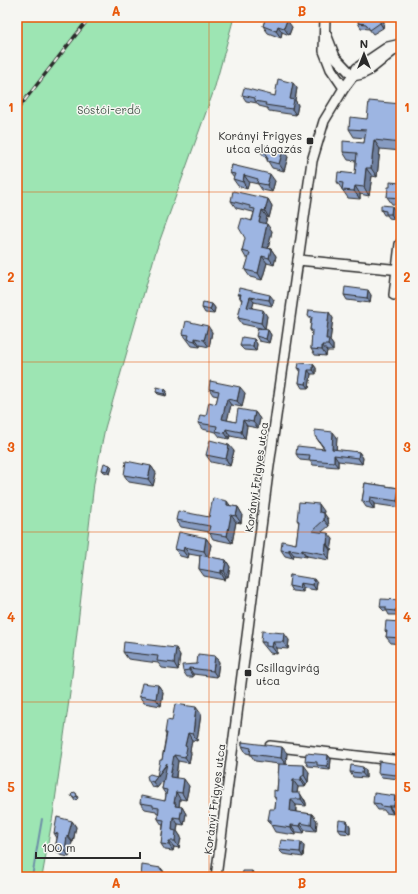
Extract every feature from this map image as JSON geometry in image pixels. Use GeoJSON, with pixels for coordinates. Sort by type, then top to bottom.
{"type":"FeatureCollection","features":[{"type":"Feature","properties":{"kind":"street"},"geometry":{"type":"LineString","coordinates":[[325,17],[324,51],[331,69],[344,88]]}},
{"type":"Feature","properties":{"kind":"street"},"geometry":{"type":"LineString","coordinates":[[324,29],[334,57],[353,76],[368,71],[401,44]]}},
{"type":"Feature","properties":{"kind":"street","name":"Korányi Frigyes utca"},"geometry":{"type":"LineString","coordinates":[[216,877],[237,742],[268,473],[312,161],[318,136],[324,121],[353,76]]}},
{"type":"Feature","properties":{"kind":"street"},"geometry":{"type":"LineString","coordinates":[[394,295],[399,270],[400,244]]}},
{"type":"Feature","properties":{"kind":"street"},"geometry":{"type":"LineString","coordinates":[[298,260],[399,270]]}},
{"type":"Feature","properties":{"kind":"street"},"geometry":{"type":"LineString","coordinates":[[264,745],[401,761]]}},
{"type":"Feature","properties":{"kind":"green space","name":"Sóstói-erdő"},"geometry":{"type":"Polygon","coordinates":[[[17,17],[234,17],[214,90],[156,251],[105,428],[94,483],[70,693],[53,815],[42,877],[17,877],[17,17]]]}},
{"type":"Feature","properties":{"kind":"building"},"geometry":{"type":"Polygon","coordinates":[[[266,17],[278,17],[287,20],[284,28],[278,26],[276,31],[263,26],[266,17]]]}},
{"type":"Feature","properties":{"kind":"building"},"geometry":{"type":"Polygon","coordinates":[[[359,17],[381,17],[380,23],[370,30],[366,24],[358,23],[359,17]]]}},
{"type":"Feature","properties":{"kind":"building"},"geometry":{"type":"Polygon","coordinates":[[[278,79],[293,83],[290,99],[294,100],[292,109],[265,105],[266,103],[255,101],[255,98],[242,95],[244,88],[275,96],[278,79]]]}},
{"type":"Feature","properties":{"kind":"building"},"geometry":{"type":"Polygon","coordinates":[[[369,101],[401,104],[401,143],[374,140],[371,168],[366,168],[364,187],[355,186],[354,191],[342,190],[343,183],[337,182],[338,172],[355,174],[357,153],[343,152],[343,141],[364,143],[366,130],[349,129],[350,117],[367,119],[369,101]]]}},
{"type":"Feature","properties":{"kind":"building"},"geometry":{"type":"Polygon","coordinates":[[[262,145],[283,150],[279,164],[267,161],[267,152],[260,151],[262,145]]]}},
{"type":"Feature","properties":{"kind":"building"},"geometry":{"type":"Polygon","coordinates":[[[232,165],[270,174],[267,185],[257,183],[258,179],[244,175],[243,182],[233,179],[235,174],[230,173],[232,165]]]}},
{"type":"Feature","properties":{"kind":"building"},"geometry":{"type":"Polygon","coordinates":[[[390,182],[401,183],[401,198],[387,197],[390,182]]]}},
{"type":"Feature","properties":{"kind":"building"},"geometry":{"type":"Polygon","coordinates":[[[233,191],[268,199],[265,211],[262,210],[259,222],[267,224],[262,247],[271,249],[269,258],[262,256],[258,273],[245,270],[250,253],[242,251],[245,238],[239,228],[242,218],[252,221],[255,209],[250,208],[250,206],[231,201],[233,191]]]}},
{"type":"Feature","properties":{"kind":"building"},"geometry":{"type":"Polygon","coordinates":[[[381,205],[392,206],[391,214],[386,214],[386,211],[381,210],[381,205]]]}},
{"type":"Feature","properties":{"kind":"building"},"geometry":{"type":"Polygon","coordinates":[[[345,287],[368,290],[367,298],[344,295],[345,287]]]}},
{"type":"Feature","properties":{"kind":"building"},"geometry":{"type":"Polygon","coordinates":[[[239,288],[270,295],[269,300],[250,297],[247,307],[263,310],[261,323],[238,318],[242,299],[240,298],[241,294],[238,294],[239,288]]]}},
{"type":"Feature","properties":{"kind":"building"},"geometry":{"type":"Polygon","coordinates":[[[203,302],[212,304],[210,310],[202,308],[203,302]]]}},
{"type":"Feature","properties":{"kind":"building"},"geometry":{"type":"Polygon","coordinates":[[[309,310],[329,312],[326,339],[329,339],[328,345],[322,345],[322,350],[311,349],[312,330],[310,330],[312,317],[308,316],[309,310]]]}},
{"type":"Feature","properties":{"kind":"building"},"geometry":{"type":"Polygon","coordinates":[[[186,321],[208,326],[204,340],[195,338],[195,341],[188,339],[189,335],[183,334],[186,321]]]}},
{"type":"Feature","properties":{"kind":"building"},"geometry":{"type":"Polygon","coordinates":[[[258,328],[268,330],[266,339],[256,336],[258,328]]]}},
{"type":"Feature","properties":{"kind":"building"},"geometry":{"type":"Polygon","coordinates":[[[242,337],[254,339],[253,346],[240,346],[242,337]]]}},
{"type":"Feature","properties":{"kind":"building"},"geometry":{"type":"Polygon","coordinates":[[[299,363],[313,364],[313,370],[308,370],[306,384],[299,383],[301,369],[298,368],[299,363]]]}},
{"type":"Feature","properties":{"kind":"building"},"geometry":{"type":"Polygon","coordinates":[[[210,381],[240,387],[237,401],[227,399],[222,419],[236,422],[238,409],[255,412],[253,422],[243,420],[241,432],[226,429],[225,433],[216,431],[217,426],[198,423],[200,415],[206,416],[209,402],[216,404],[219,391],[209,389],[210,381]]]}},
{"type":"Feature","properties":{"kind":"building"},"geometry":{"type":"Polygon","coordinates":[[[157,387],[165,389],[164,394],[156,392],[157,387]]]}},
{"type":"Feature","properties":{"kind":"building"},"geometry":{"type":"Polygon","coordinates":[[[315,430],[333,432],[332,449],[359,452],[358,458],[334,455],[334,462],[309,460],[310,455],[296,454],[297,446],[325,449],[315,436],[315,430]]]}},
{"type":"Feature","properties":{"kind":"building"},"geometry":{"type":"Polygon","coordinates":[[[210,440],[229,445],[226,459],[206,455],[210,440]]]}},
{"type":"Feature","properties":{"kind":"building"},"geometry":{"type":"Polygon","coordinates":[[[126,461],[151,466],[148,479],[124,475],[126,461]]]}},
{"type":"Feature","properties":{"kind":"building"},"geometry":{"type":"Polygon","coordinates":[[[104,463],[110,465],[108,471],[102,470],[104,463]]]}},
{"type":"Feature","properties":{"kind":"building"},"geometry":{"type":"Polygon","coordinates":[[[365,483],[399,488],[397,501],[370,497],[369,502],[362,501],[365,483]]]}},
{"type":"Feature","properties":{"kind":"building"},"geometry":{"type":"Polygon","coordinates":[[[213,498],[227,501],[227,505],[238,507],[236,516],[231,515],[227,536],[208,533],[210,526],[176,520],[178,511],[209,517],[213,498]]]}},
{"type":"Feature","properties":{"kind":"building"},"geometry":{"type":"Polygon","coordinates":[[[299,502],[319,504],[319,512],[324,513],[324,520],[312,531],[328,533],[325,554],[302,550],[281,550],[282,541],[296,544],[299,521],[297,520],[299,502]]]}},
{"type":"Feature","properties":{"kind":"building"},"geometry":{"type":"Polygon","coordinates":[[[179,532],[206,538],[204,551],[184,547],[183,551],[175,549],[179,532]]]}},
{"type":"Feature","properties":{"kind":"building"},"geometry":{"type":"Polygon","coordinates":[[[200,555],[226,560],[224,571],[221,570],[221,573],[199,569],[200,555]]]}},
{"type":"Feature","properties":{"kind":"building"},"geometry":{"type":"Polygon","coordinates":[[[290,575],[314,579],[313,585],[300,583],[299,588],[289,586],[290,575]]]}},
{"type":"Feature","properties":{"kind":"building"},"geometry":{"type":"Polygon","coordinates":[[[381,599],[401,600],[401,609],[396,609],[395,611],[386,610],[386,607],[380,607],[381,599]]]}},
{"type":"Feature","properties":{"kind":"building"},"geometry":{"type":"Polygon","coordinates":[[[386,621],[401,622],[401,638],[386,637],[386,621]]]}},
{"type":"Feature","properties":{"kind":"building"},"geometry":{"type":"Polygon","coordinates":[[[262,631],[284,633],[283,642],[273,642],[272,647],[266,646],[266,642],[261,642],[262,631]]]}},
{"type":"Feature","properties":{"kind":"building"},"geometry":{"type":"Polygon","coordinates":[[[124,642],[176,648],[174,663],[157,661],[158,656],[123,652],[124,642]]]}},
{"type":"Feature","properties":{"kind":"building"},"geometry":{"type":"Polygon","coordinates":[[[198,654],[215,656],[213,671],[189,668],[189,670],[183,671],[182,665],[197,664],[198,654]]]}},
{"type":"Feature","properties":{"kind":"building"},"geometry":{"type":"Polygon","coordinates":[[[142,683],[158,685],[156,699],[139,696],[142,683]]]}},
{"type":"Feature","properties":{"kind":"building"},"geometry":{"type":"Polygon","coordinates":[[[175,704],[196,707],[193,734],[188,733],[185,746],[187,747],[185,757],[174,755],[170,777],[184,779],[182,793],[176,792],[174,803],[176,803],[175,806],[182,807],[180,818],[173,817],[172,830],[176,831],[175,841],[169,841],[169,845],[161,844],[164,820],[158,819],[159,808],[153,807],[153,805],[140,803],[141,796],[165,801],[167,790],[162,789],[167,763],[153,782],[148,780],[147,776],[150,774],[157,776],[160,760],[162,760],[167,733],[165,733],[167,720],[172,721],[175,704]]]}},
{"type":"Feature","properties":{"kind":"building"},"geometry":{"type":"Polygon","coordinates":[[[242,742],[282,747],[281,758],[250,754],[251,748],[242,746],[242,742]]]}},
{"type":"Feature","properties":{"kind":"building"},"geometry":{"type":"Polygon","coordinates":[[[306,753],[328,755],[327,766],[317,765],[317,762],[305,761],[306,753]]]}},
{"type":"Feature","properties":{"kind":"building"},"geometry":{"type":"Polygon","coordinates":[[[379,761],[399,764],[396,775],[378,773],[379,761]]]}},
{"type":"Feature","properties":{"kind":"building"},"geometry":{"type":"Polygon","coordinates":[[[279,764],[304,765],[304,775],[301,777],[301,780],[293,780],[292,793],[300,793],[301,799],[291,799],[290,811],[312,814],[311,825],[300,823],[300,826],[291,825],[291,828],[271,825],[271,820],[268,820],[270,809],[275,809],[276,798],[274,797],[274,790],[277,791],[279,764]]]}},
{"type":"Feature","properties":{"kind":"building"},"geometry":{"type":"Polygon","coordinates":[[[351,765],[363,767],[362,773],[350,772],[351,765]]]}},
{"type":"Feature","properties":{"kind":"building"},"geometry":{"type":"Polygon","coordinates":[[[74,792],[77,796],[73,798],[71,795],[74,792]]]}},
{"type":"Feature","properties":{"kind":"building"},"geometry":{"type":"Polygon","coordinates":[[[374,793],[395,796],[394,806],[381,806],[381,804],[373,803],[374,793]]]}},
{"type":"Feature","properties":{"kind":"building"},"geometry":{"type":"Polygon","coordinates":[[[57,817],[72,821],[67,836],[65,850],[55,849],[58,834],[54,833],[57,817]]]}},
{"type":"Feature","properties":{"kind":"building"},"geometry":{"type":"Polygon","coordinates":[[[339,820],[347,821],[346,830],[338,829],[339,820]]]}},
{"type":"Feature","properties":{"kind":"building"},"geometry":{"type":"Polygon","coordinates":[[[281,840],[301,842],[300,852],[279,850],[281,840]]]}},
{"type":"Feature","properties":{"kind":"building"},"geometry":{"type":"Polygon","coordinates":[[[142,865],[161,868],[161,870],[163,870],[162,877],[141,877],[142,865]]]}},
{"type":"Feature","properties":{"kind":"building"},"geometry":{"type":"Polygon","coordinates":[[[243,871],[252,871],[251,877],[242,877],[243,871]]]}},
{"type":"Feature","properties":{"kind":"waterway"},"geometry":{"type":"LineString","coordinates":[[32,877],[42,819]]}},
{"type":"Feature","properties":{"kind":"railway"},"geometry":{"type":"LineString","coordinates":[[17,110],[90,17]]}},
{"type":"Feature","properties":{"kind":"place","name":"Korányi Frigyes utca elágazás"},"geometry":{"type":"Point","coordinates":[310,141]}},
{"type":"Feature","properties":{"kind":"place","name":"Csillagvirág utca"},"geometry":{"type":"Point","coordinates":[248,673]}}]}
